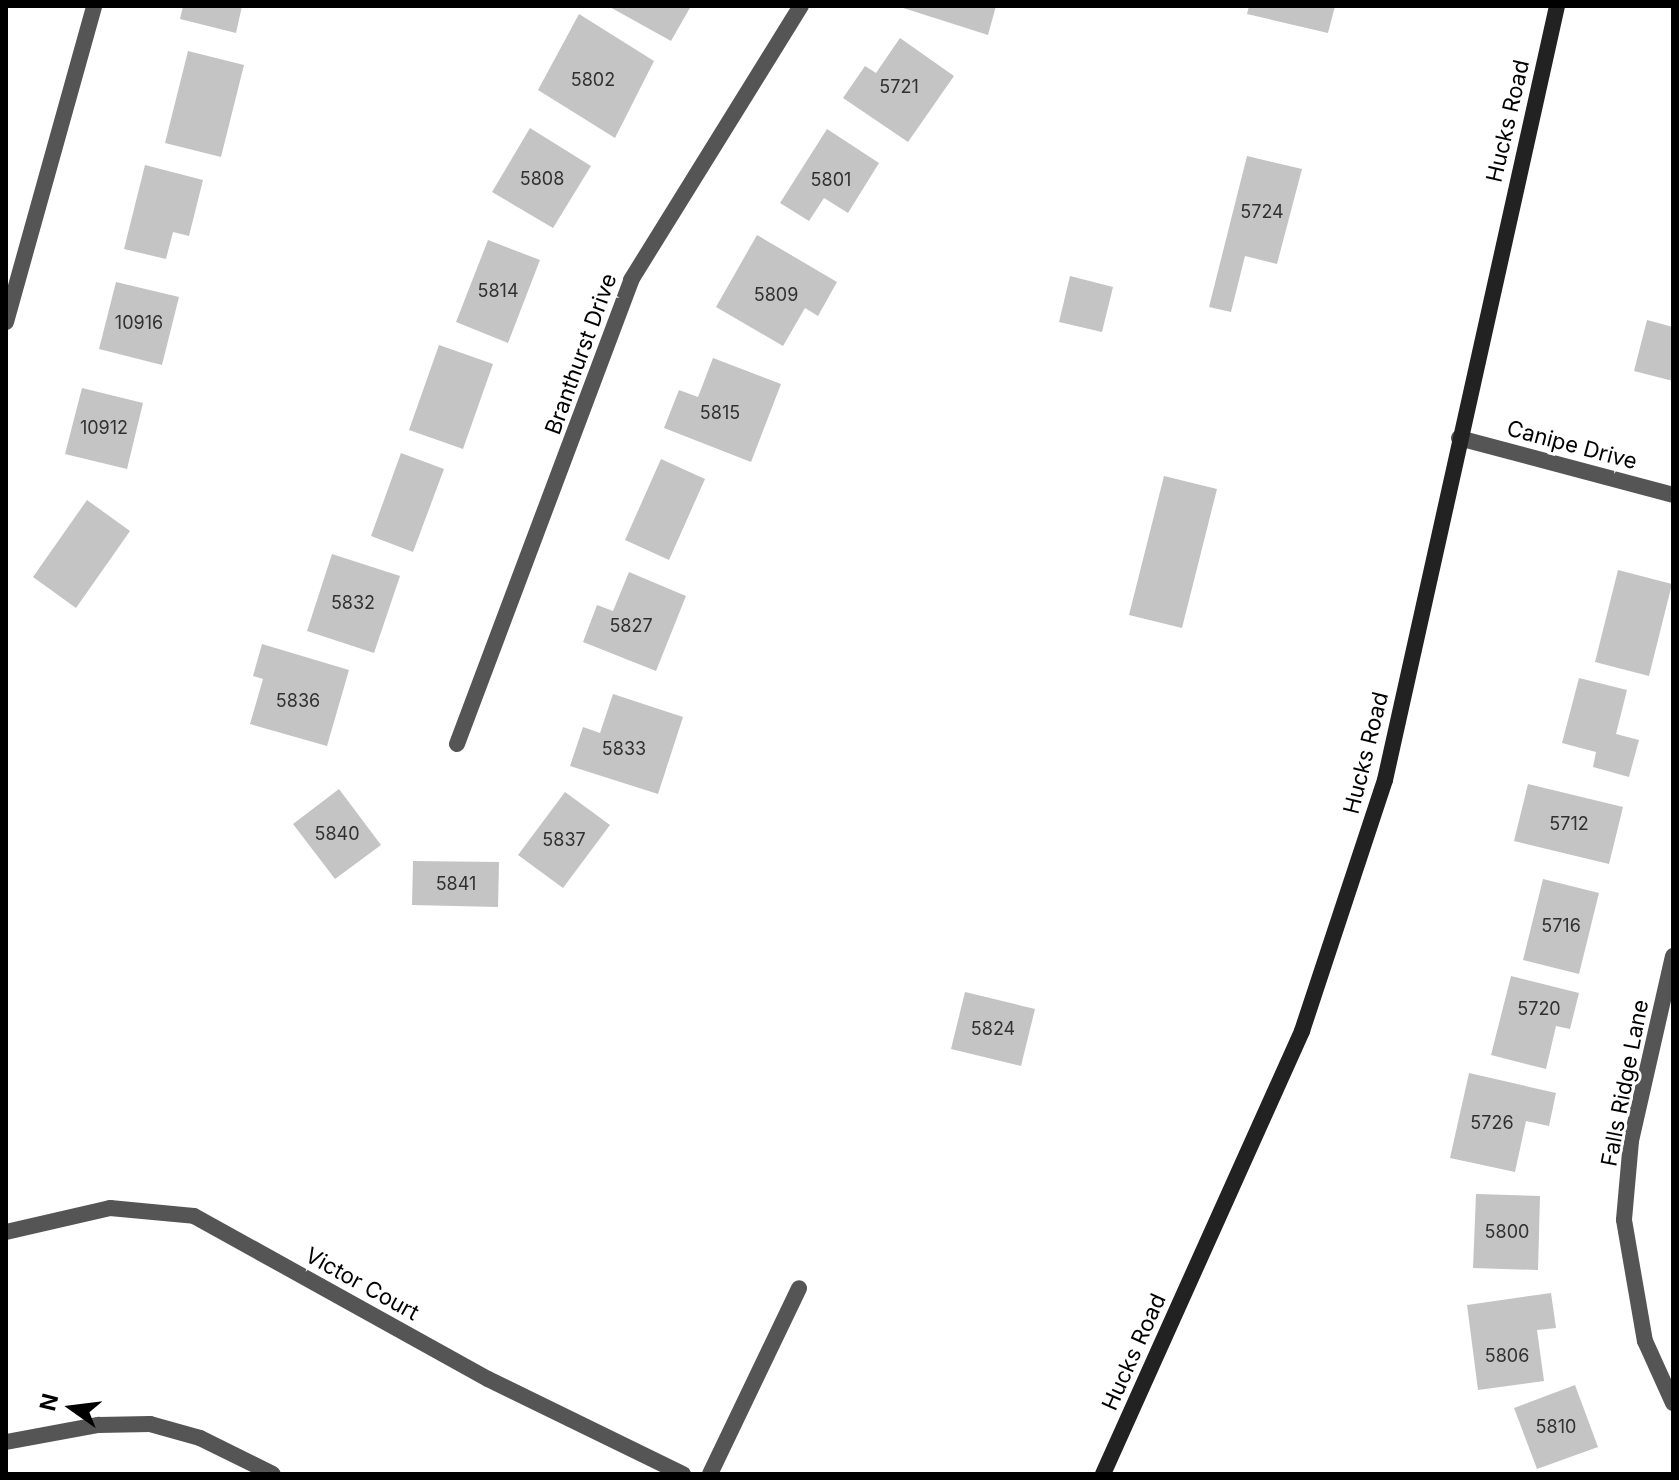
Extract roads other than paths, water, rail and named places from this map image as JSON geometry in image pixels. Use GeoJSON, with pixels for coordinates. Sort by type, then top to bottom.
{"type":"FeatureCollection","features":[{"type":"Feature","properties":{"kind":"main road","name":"Hucks Road"},"geometry":{"type":"LineString","coordinates":[[1103,1474],[1328,961],[1385,780],[1557,6]]}},
{"type":"Feature","properties":{"kind":"street"},"geometry":{"type":"LineString","coordinates":[[6,322],[94,6]]}},
{"type":"Feature","properties":{"kind":"street","name":"Branthurst Drive"},"geometry":{"type":"LineString","coordinates":[[457,744],[631,280],[801,6]]}},
{"type":"Feature","properties":{"kind":"street","name":"Canipe Drive"},"geometry":{"type":"LineString","coordinates":[[1459,438],[1673,495]]}},
{"type":"Feature","properties":{"kind":"street","name":"Falls Ridge Lane"},"geometry":{"type":"LineString","coordinates":[[1673,956],[1631,1141],[1624,1220],[1645,1341],[1673,1403]]}},
{"type":"Feature","properties":{"kind":"street","name":"Victor Court"},"geometry":{"type":"LineString","coordinates":[[6,1232],[110,1208],[194,1216],[488,1379],[683,1474]]}},
{"type":"Feature","properties":{"kind":"street"},"geometry":{"type":"LineString","coordinates":[[710,1474],[799,1288]]}},
{"type":"Feature","properties":{"kind":"street"},"geometry":{"type":"LineString","coordinates":[[6,1442],[98,1425],[150,1424],[200,1438],[273,1474]]}}]}
